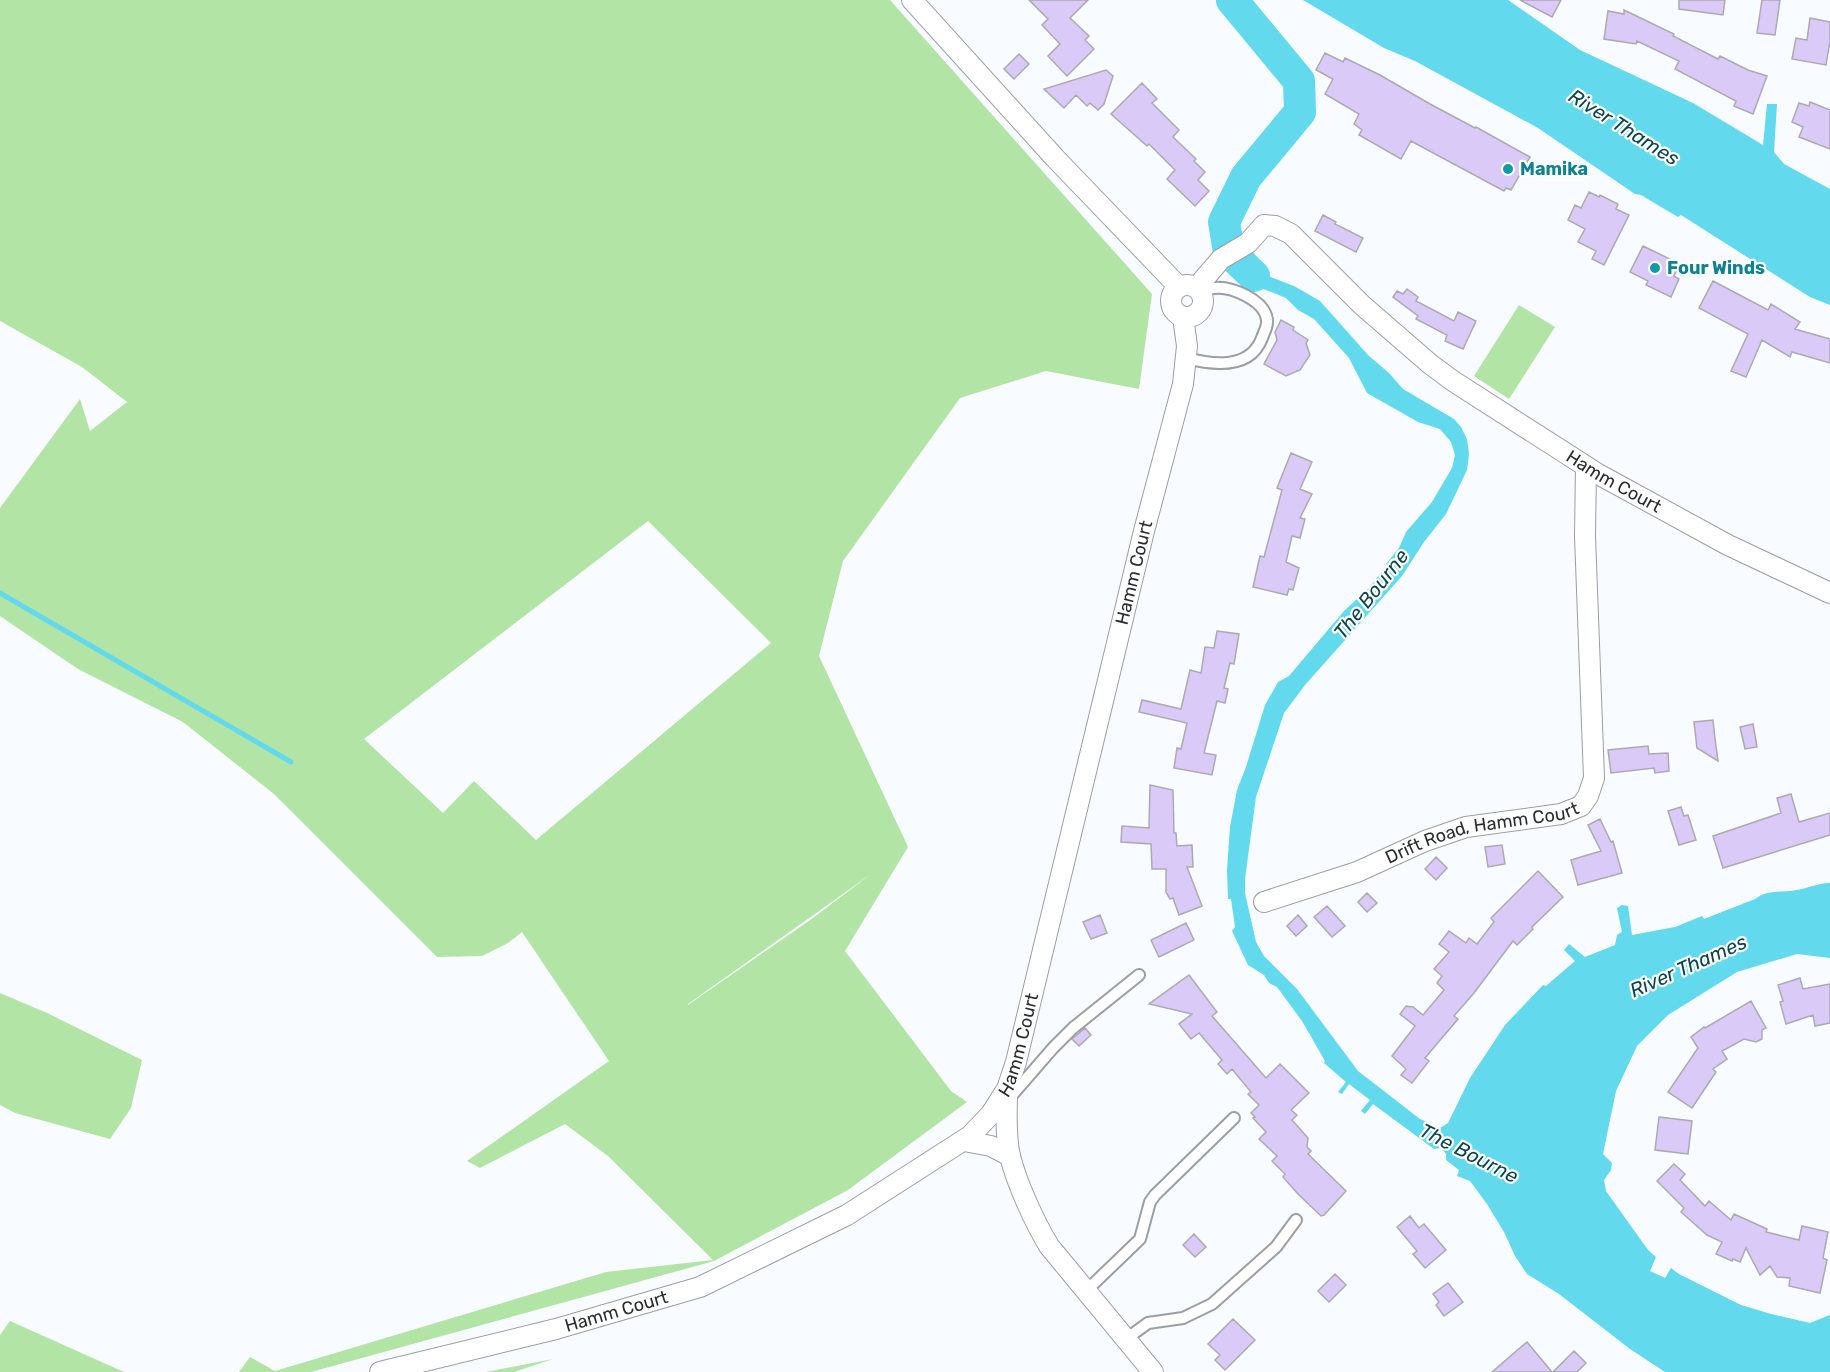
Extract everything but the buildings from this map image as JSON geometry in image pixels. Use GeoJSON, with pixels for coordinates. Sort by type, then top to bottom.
{"type":"FeatureCollection","features":[{"type":"Feature","properties":{"kind":"street"},"geometry":{"type":"LineString","coordinates":[[912,0],[1055,158],[1203,296],[1203,308],[1194,316],[1183,317],[1177,314],[1171,303],[1174,291],[1192,288]]}},
{"type":"Feature","properties":{"kind":"street","name":"Hamm Court"},"geometry":{"type":"LineString","coordinates":[[1192,288],[1221,259],[1248,243],[1264,225],[1275,226],[1291,234],[1362,305],[1430,364],[1586,467],[1715,538],[1830,593]]}},
{"type":"Feature","properties":{"kind":"street","name":"Hamm Court"},"geometry":{"type":"LineString","coordinates":[[380,1372],[556,1329],[700,1287],[847,1215],[964,1141],[1007,1095],[1145,526],[1183,384],[1187,346],[1183,317]]}},
{"type":"Feature","properties":{"kind":"street","name":"Drift Road, Hamm Court"},"geometry":{"type":"LineString","coordinates":[[1264,902],[1357,872],[1425,841],[1466,827],[1561,814],[1581,806],[1588,796],[1594,778],[1585,536],[1586,467]]}},
{"type":"Feature","properties":{"kind":"street"},"geometry":{"type":"LineString","coordinates":[[1007,1095],[1006,1123],[1010,1156],[1036,1223],[1049,1246],[1153,1372]]}},
{"type":"Feature","properties":{"kind":"street"},"geometry":{"type":"LineString","coordinates":[[964,1141],[991,1146],[1010,1156]]}},
{"type":"Feature","properties":{"kind":"lane"},"geometry":{"type":"LineString","coordinates":[[1186,358],[1219,363],[1245,358],[1259,347],[1267,320],[1255,302],[1230,290],[1192,288]]}},
{"type":"Feature","properties":{"kind":"lane"},"geometry":{"type":"LineString","coordinates":[[1007,1095],[1073,1028],[1138,975]]}},
{"type":"Feature","properties":{"kind":"lane"},"geometry":{"type":"LineString","coordinates":[[1086,1291],[1140,1239],[1150,1202],[1155,1195],[1234,1118]]}},
{"type":"Feature","properties":{"kind":"lane"},"geometry":{"type":"LineString","coordinates":[[1126,1339],[1148,1323],[1183,1318],[1212,1304],[1276,1247],[1296,1220]]}},
{"type":"Feature","properties":{"kind":"green space"},"geometry":{"type":"Polygon","coordinates":[[[0,0],[890,0],[1152,294],[1139,389],[1046,371],[960,398],[843,561],[819,656],[908,847],[845,951],[951,1091],[967,1102],[848,1190],[714,1261],[311,1372],[239,1372],[250,1357],[275,1371],[606,1272],[713,1260],[608,1156],[565,1124],[480,1168],[467,1161],[609,1061],[522,932],[508,943],[482,956],[437,957],[274,794],[183,722],[78,669],[0,616],[0,508],[80,399],[90,431],[127,402],[82,367],[0,321],[0,0]],[[648,521],[364,739],[443,813],[474,781],[536,840],[771,643],[648,521]],[[871,874],[688,1004],[688,1005],[813,918],[871,874]]]}},
{"type":"Feature","properties":{"kind":"green space"},"geometry":{"type":"Polygon","coordinates":[[[1519,305],[1555,327],[1509,399],[1474,376],[1519,305]]]}},
{"type":"Feature","properties":{"kind":"green space"},"geometry":{"type":"Polygon","coordinates":[[[0,993],[47,1013],[142,1060],[131,1108],[110,1139],[15,1113],[0,1105],[0,993]]]}},
{"type":"Feature","properties":{"kind":"green space"},"geometry":{"type":"Polygon","coordinates":[[[10,1321],[124,1372],[0,1372],[0,1335],[10,1321]]]}},
{"type":"Feature","properties":{"kind":"green space"},"geometry":{"type":"Polygon","coordinates":[[[553,1359],[514,1372],[486,1372],[553,1359]]]}},
{"type":"Feature","properties":{"kind":"water","name":"River Thames"},"geometry":{"type":"Polygon","coordinates":[[[1303,0],[1508,0],[1580,50],[1693,103],[1763,145],[1767,104],[1777,104],[1774,152],[1784,164],[1830,189],[1830,305],[1810,297],[1681,215],[1678,217],[1641,195],[1635,194],[1538,128],[1415,61],[1384,48],[1303,0]]]}},
{"type":"Feature","properties":{"kind":"water","name":"River Thames"},"geometry":{"type":"Polygon","coordinates":[[[1238,250],[1244,259],[1263,274],[1294,286],[1320,301],[1368,355],[1403,389],[1454,419],[1467,439],[1469,454],[1467,470],[1446,514],[1402,576],[1305,685],[1284,713],[1256,797],[1245,879],[1245,893],[1256,942],[1264,956],[1297,989],[1358,1071],[1420,1119],[1440,1128],[1448,1123],[1470,1078],[1505,1025],[1543,985],[1546,986],[1575,961],[1564,950],[1569,944],[1585,957],[1615,945],[1617,935],[1622,932],[1617,908],[1622,905],[1628,906],[1632,935],[1675,927],[1702,916],[1704,919],[1765,894],[1830,883],[1830,958],[1797,954],[1737,972],[1668,1015],[1637,1046],[1616,1091],[1603,1154],[1612,1163],[1611,1170],[1604,1180],[1606,1191],[1648,1250],[1656,1257],[1650,1271],[1665,1278],[1671,1268],[1741,1305],[1771,1314],[1810,1323],[1830,1315],[1830,1372],[1665,1372],[1630,1349],[1559,1294],[1527,1274],[1487,1204],[1470,1181],[1457,1176],[1459,1170],[1446,1160],[1446,1154],[1441,1148],[1434,1149],[1373,1104],[1365,1114],[1361,1111],[1370,1100],[1349,1084],[1342,1094],[1338,1092],[1346,1082],[1324,1063],[1325,1061],[1302,1021],[1277,987],[1248,965],[1232,931],[1235,927],[1231,899],[1228,899],[1227,870],[1230,827],[1237,790],[1265,705],[1278,682],[1289,676],[1387,565],[1399,548],[1406,532],[1432,502],[1452,468],[1455,455],[1451,442],[1440,429],[1418,422],[1367,393],[1349,358],[1314,319],[1298,310],[1286,298],[1261,288],[1233,268],[1227,256],[1238,250]]]}},
{"type":"Feature","properties":{"kind":"waterway","name":"The Bourne"},"geometry":{"type":"LineString","coordinates":[[1232,0],[1299,81],[1300,112],[1246,177],[1224,222],[1229,252],[1254,276]]}},
{"type":"Feature","properties":{"kind":"waterway"},"geometry":{"type":"LineString","coordinates":[[0,593],[291,762]]}},
{"type":"Feature","properties":{"kind":"place","name":"Mamika"},"geometry":{"type":"Point","coordinates":[1508,169]}},
{"type":"Feature","properties":{"kind":"place","name":"Four Winds"},"geometry":{"type":"Point","coordinates":[1655,268]}}]}
